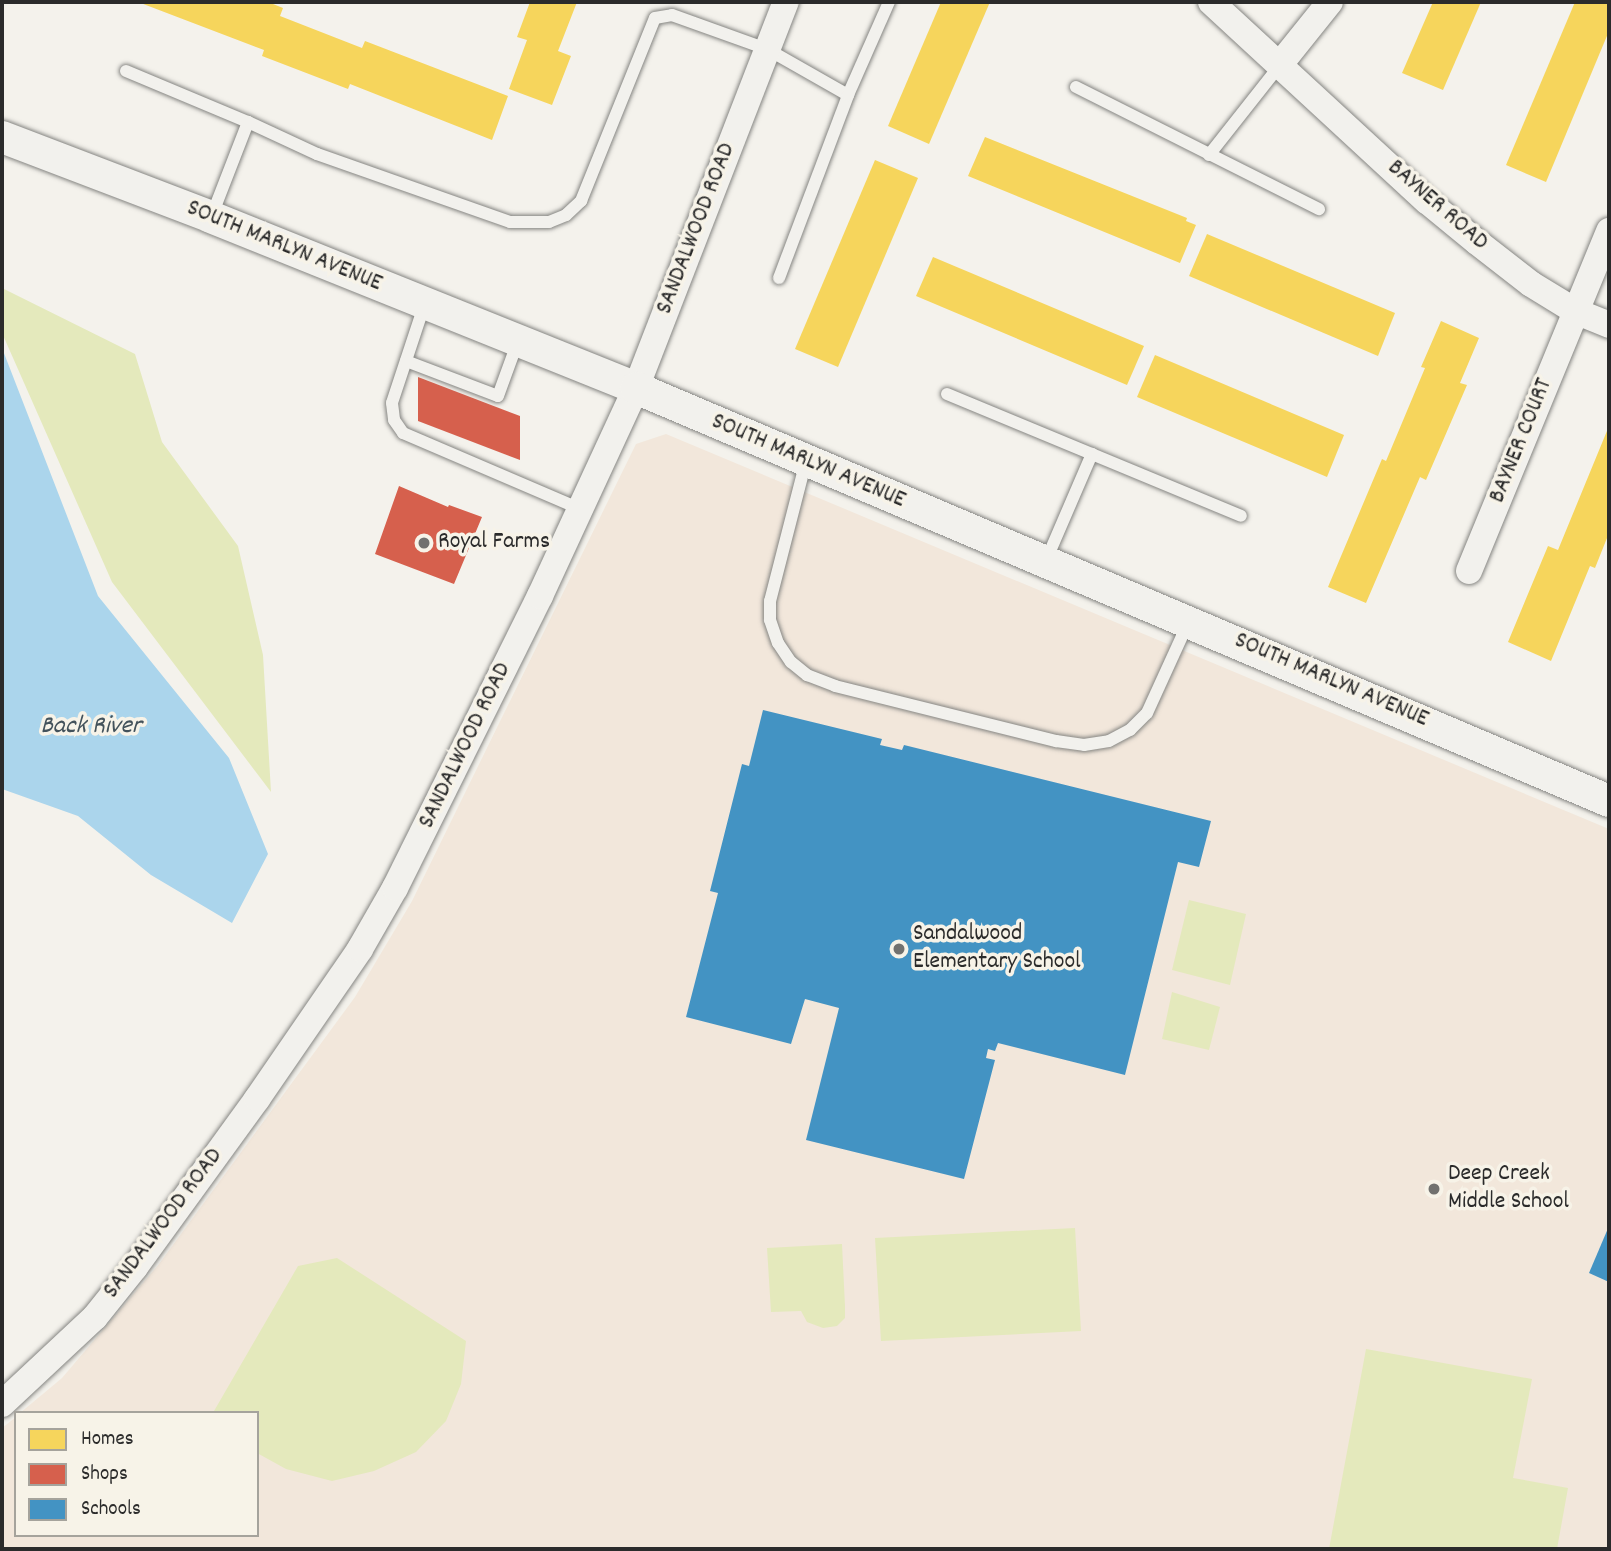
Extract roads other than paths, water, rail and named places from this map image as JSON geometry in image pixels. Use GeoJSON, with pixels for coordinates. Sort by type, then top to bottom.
{"type":"FeatureCollection","features":[{"type":"Feature","properties":{"kind":"street","name":"SANDALWOOD ROAD"},"geometry":{"type":"LineString","coordinates":[[2,1404],[94,1317],[135,1267],[257,1099],[360,949],[437,809],[635,388],[786,2]]}},
{"type":"Feature","properties":{"kind":"street","name":"BAYNER ROAD"},"geometry":{"type":"LineString","coordinates":[[1211,2],[1282,63],[1427,201],[1531,284],[1575,311],[1609,325]]}},
{"type":"Feature","properties":{"kind":"street"},"geometry":{"type":"LineString","coordinates":[[1282,63],[1330,2]]}},
{"type":"Feature","properties":{"kind":"street","name":"SOUTH MARLYN AVENUE"},"geometry":{"type":"LineString","coordinates":[[2,137],[211,217],[635,388],[1045,563],[1189,620],[1609,800]]}},
{"type":"Feature","properties":{"kind":"street","name":"BAYNER COURT"},"geometry":{"type":"LineString","coordinates":[[1469,571],[1609,231]]}},
{"type":"Feature","properties":{"kind":"lane"},"geometry":{"type":"LineString","coordinates":[[779,278],[848,95],[889,2]]}},
{"type":"Feature","properties":{"kind":"lane"},"geometry":{"type":"LineString","coordinates":[[126,71],[317,154],[510,222],[549,222],[566,215],[581,201],[655,18],[672,15],[766,49],[848,95]]}},
{"type":"Feature","properties":{"kind":"lane"},"geometry":{"type":"LineString","coordinates":[[1209,155],[1282,63]]}},
{"type":"Feature","properties":{"kind":"lane"},"geometry":{"type":"LineString","coordinates":[[1076,86],[1319,209]]}},
{"type":"Feature","properties":{"kind":"lane"},"geometry":{"type":"LineString","coordinates":[[211,217],[248,122]]}},
{"type":"Feature","properties":{"kind":"lane"},"geometry":{"type":"LineString","coordinates":[[425,303],[392,403],[394,420],[403,433],[580,509]]}},
{"type":"Feature","properties":{"kind":"lane"},"geometry":{"type":"LineString","coordinates":[[406,361],[498,397],[518,341]]}},
{"type":"Feature","properties":{"kind":"lane"},"geometry":{"type":"LineString","coordinates":[[947,394],[1241,516]]}},
{"type":"Feature","properties":{"kind":"lane"},"geometry":{"type":"LineString","coordinates":[[1045,563],[1091,454]]}},
{"type":"Feature","properties":{"kind":"lane"},"geometry":{"type":"LineString","coordinates":[[806,461],[770,601],[770,620],[785,652],[807,675],[835,686],[1056,741],[1084,745],[1109,741],[1130,730],[1147,713],[1189,620]]}},
{"type":"Feature","properties":{"kind":"water","name":"Back River"},"geometry":{"type":"Polygon","coordinates":[[[2,348],[98,596],[229,758],[268,854],[232,923],[151,875],[78,816],[2,789],[2,348]]]}},
{"type":"Feature","properties":{"kind":"place","name":"Royal Farms"},"geometry":{"type":"Point","coordinates":[424,543]}},
{"type":"Feature","properties":{"kind":"place","name":"Sandalwood Elementary School"},"geometry":{"type":"Point","coordinates":[899,949]}},
{"type":"Feature","properties":{"kind":"place","name":"Deep Creek Middle School"},"geometry":{"type":"Point","coordinates":[1434,1189]}}]}
